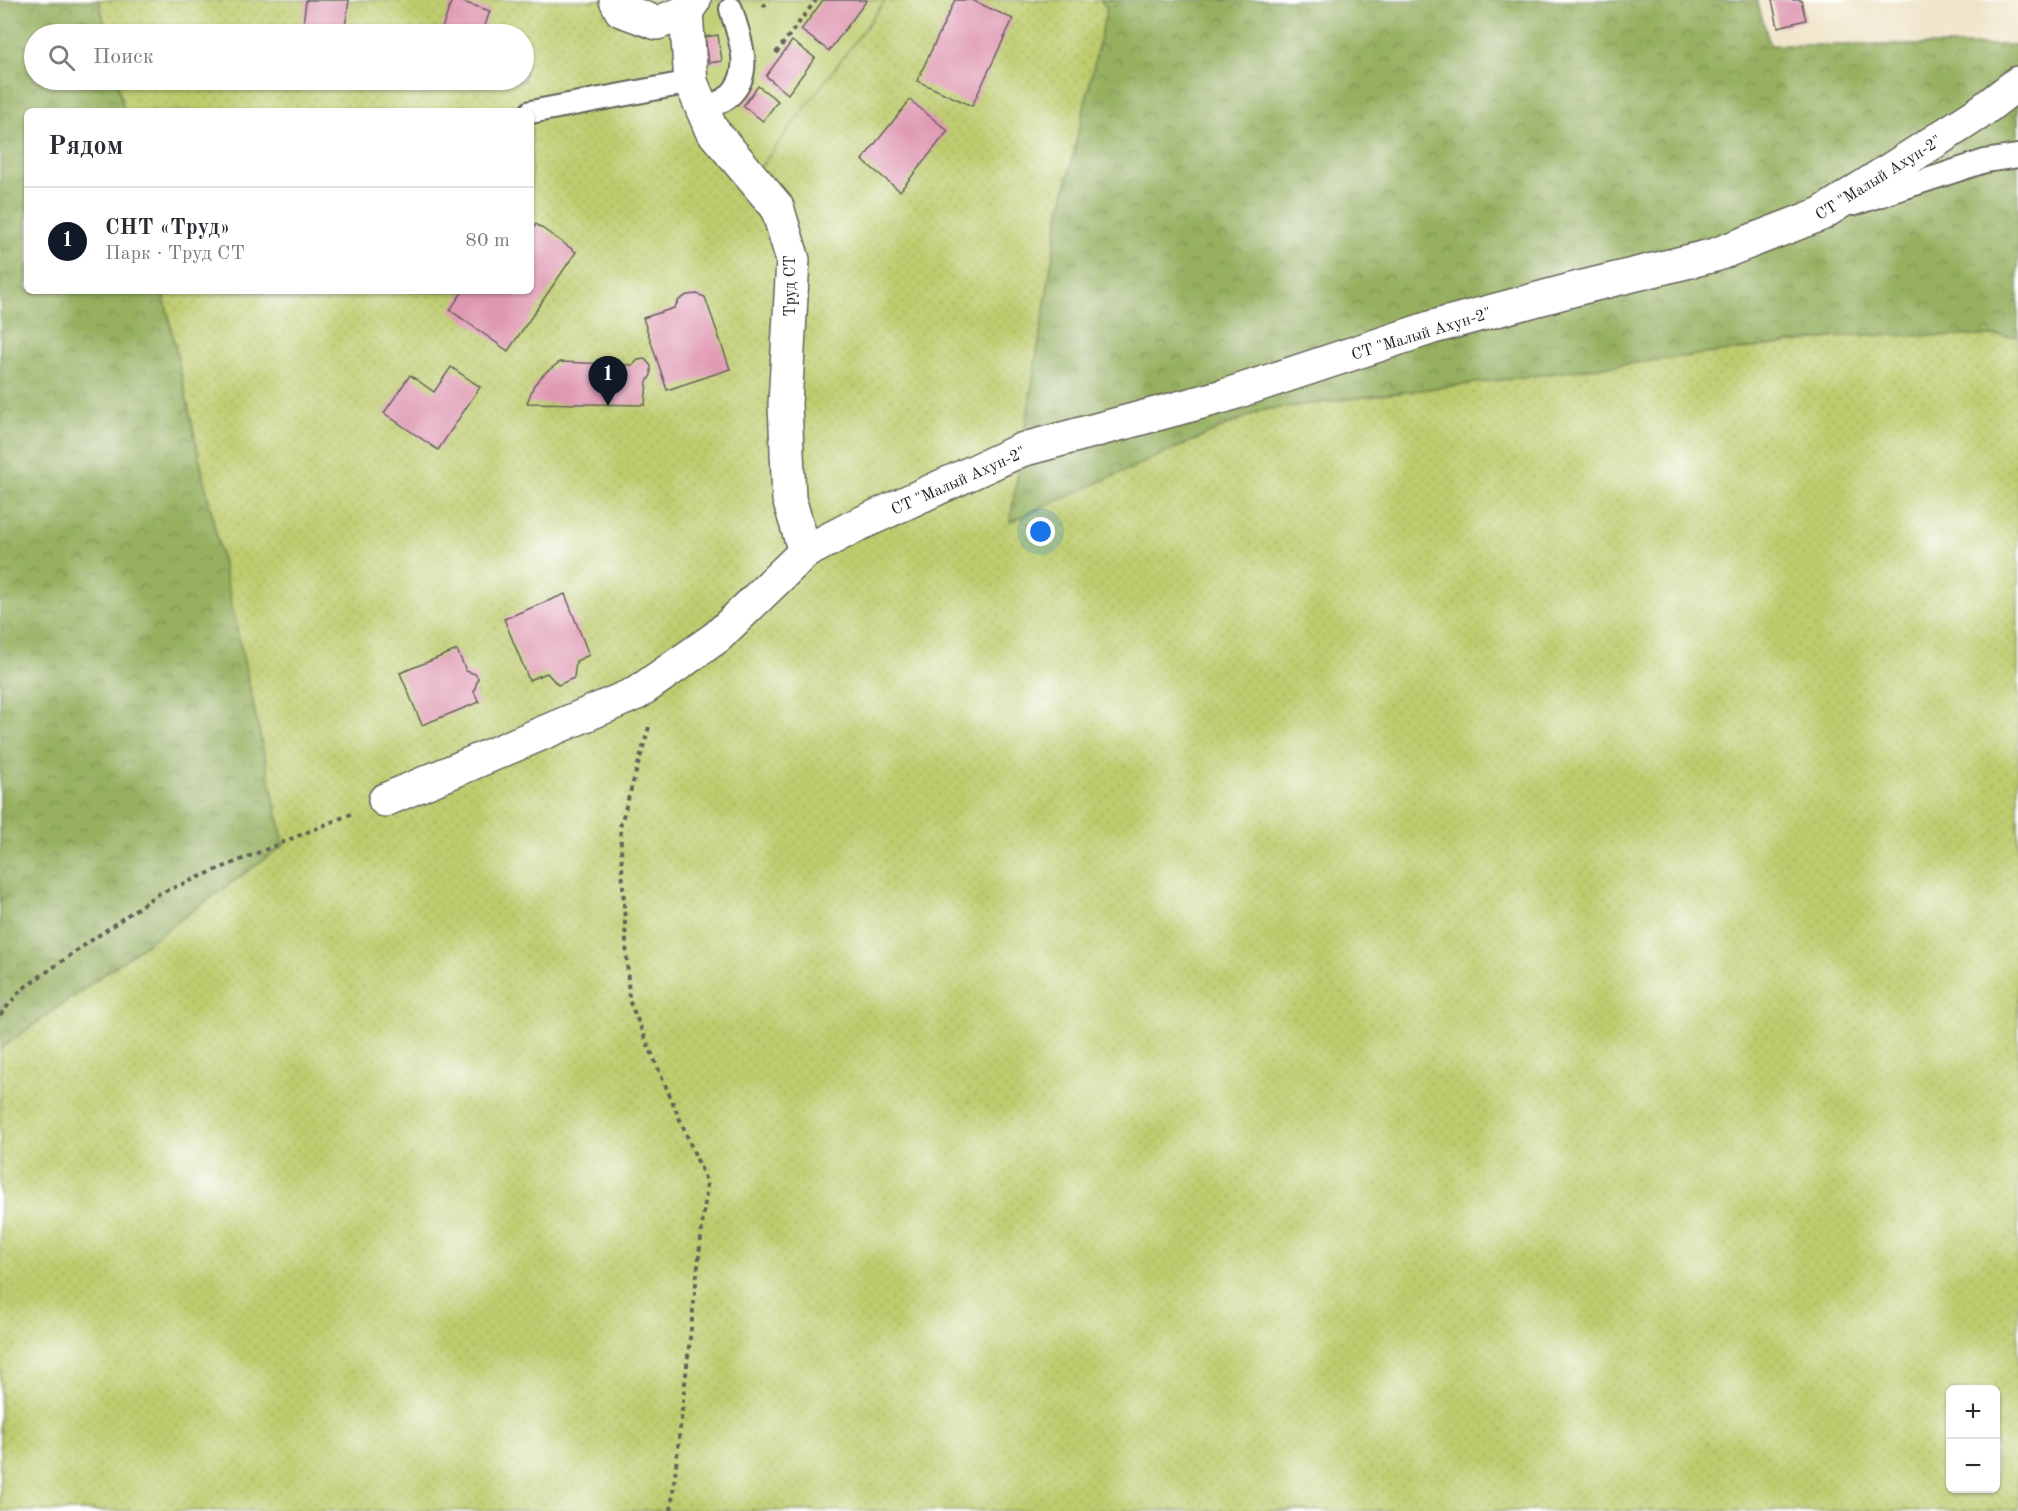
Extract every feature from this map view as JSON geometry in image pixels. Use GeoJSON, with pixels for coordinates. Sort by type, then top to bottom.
{"type":"FeatureCollection","features":[{"type":"Feature","properties":{"kind":"street"},"geometry":{"type":"LineString","coordinates":[[616,0],[621,10],[657,23],[690,6]]}},
{"type":"Feature","properties":{"kind":"street","name":"Труд СТ"},"geometry":{"type":"LineString","coordinates":[[690,6],[696,95],[711,129],[777,207],[793,260],[785,404],[789,499],[805,552]]}},
{"type":"Feature","properties":{"kind":"street","name":"СТ \"Малый Ахун-2\""},"geometry":{"type":"LineString","coordinates":[[385,800],[638,693],[717,637],[805,552],[853,527],[1021,450],[1224,396],[1433,327],[1715,255],[1821,214],[1979,113],[2018,83]]}},
{"type":"Feature","properties":{"kind":"lane"},"geometry":{"type":"LineString","coordinates":[[534,112],[696,95],[727,98],[742,77],[745,65],[730,9]]}},
{"type":"Feature","properties":{"kind":"lane"},"geometry":{"type":"LineString","coordinates":[[1821,214],[1985,161],[2018,156]]}},
{"type":"Feature","properties":{"kind":"path"},"geometry":{"type":"LineString","coordinates":[[652,720],[620,827],[629,1000],[707,1183],[671,1511]]}},
{"type":"Feature","properties":{"kind":"path"},"geometry":{"type":"LineString","coordinates":[[0,1015],[21,990],[156,895],[385,800]]}},
{"type":"Feature","properties":{"kind":"green space"},"geometry":{"type":"Polygon","coordinates":[[[0,0],[99,0],[105,24],[24,24],[24,90],[119,90],[123,108],[24,108],[24,294],[164,294],[284,845],[0,1049],[0,0]]]}},
{"type":"Feature","properties":{"kind":"green space"},"geometry":{"type":"Polygon","coordinates":[[[99,0],[1100,0],[1108,7],[1059,217],[1011,521],[1262,410],[1854,335],[2018,336],[2018,1511],[0,1511],[0,1049],[284,845],[164,294],[534,294],[534,108],[123,108],[119,90],[534,90],[534,24],[105,24],[99,0]]]}},
{"type":"Feature","properties":{"kind":"green space"},"geometry":{"type":"Polygon","coordinates":[[[687,0],[886,0],[763,164],[742,180],[710,128],[687,0]]]}},
{"type":"Feature","properties":{"kind":"green space"},"geometry":{"type":"Polygon","coordinates":[[[1100,0],[1757,0],[1770,45],[2018,45],[2018,336],[1854,335],[1262,410],[1010,522],[1059,217],[1107,8],[1100,0]]]}},
{"type":"Feature","properties":{"kind":"building"},"geometry":{"type":"Polygon","coordinates":[[[306,0],[349,0],[345,24],[303,24],[306,0]]]}},
{"type":"Feature","properties":{"kind":"building"},"geometry":{"type":"Polygon","coordinates":[[[452,0],[490,11],[485,24],[444,24],[452,0]]]}},
{"type":"Feature","properties":{"kind":"building"},"geometry":{"type":"Polygon","coordinates":[[[823,0],[867,0],[829,51],[801,30],[823,0]]]}},
{"type":"Feature","properties":{"kind":"building"},"geometry":{"type":"Polygon","coordinates":[[[955,0],[972,0],[1013,19],[972,106],[917,81],[955,0]]]}},
{"type":"Feature","properties":{"kind":"building"},"geometry":{"type":"Polygon","coordinates":[[[1772,0],[1801,0],[1806,20],[1778,27],[1772,0]]]}},
{"type":"Feature","properties":{"kind":"building"},"geometry":{"type":"Polygon","coordinates":[[[718,35],[722,61],[709,63],[705,37],[718,35]]]}},
{"type":"Feature","properties":{"kind":"building"},"geometry":{"type":"Polygon","coordinates":[[[792,41],[815,58],[788,94],[766,76],[792,41]]]}},
{"type":"Feature","properties":{"kind":"building"},"geometry":{"type":"Polygon","coordinates":[[[758,86],[778,101],[763,121],[743,106],[758,86]]]}},
{"type":"Feature","properties":{"kind":"building"},"geometry":{"type":"Polygon","coordinates":[[[910,100],[948,131],[900,191],[862,160],[910,100]]]}},
{"type":"Feature","properties":{"kind":"building"},"geometry":{"type":"Polygon","coordinates":[[[536,224],[576,252],[508,351],[450,310],[461,294],[534,294],[534,227],[536,224]]]}},
{"type":"Feature","properties":{"kind":"building"},"geometry":{"type":"Polygon","coordinates":[[[697,294],[705,297],[730,369],[667,390],[643,318],[674,308],[679,300],[687,295],[697,294]]]}},
{"type":"Feature","properties":{"kind":"building"},"geometry":{"type":"Polygon","coordinates":[[[645,359],[651,366],[651,375],[647,382],[645,405],[527,403],[534,385],[560,362],[633,365],[638,360],[645,359]]]}},
{"type":"Feature","properties":{"kind":"building"},"geometry":{"type":"Polygon","coordinates":[[[451,367],[480,387],[438,450],[384,413],[410,375],[434,392],[451,367]]]}},
{"type":"Feature","properties":{"kind":"building"},"geometry":{"type":"Polygon","coordinates":[[[565,594],[589,655],[576,661],[574,678],[558,685],[547,673],[529,680],[504,619],[565,594]]]}},
{"type":"Feature","properties":{"kind":"building"},"geometry":{"type":"Polygon","coordinates":[[[457,650],[466,671],[475,674],[478,678],[474,692],[479,702],[422,725],[400,673],[457,650]]]}},
{"type":"Feature","properties":{"kind":"place","name":"СНТ «Труд»"},"geometry":{"type":"Point","coordinates":[608,406]}}]}
